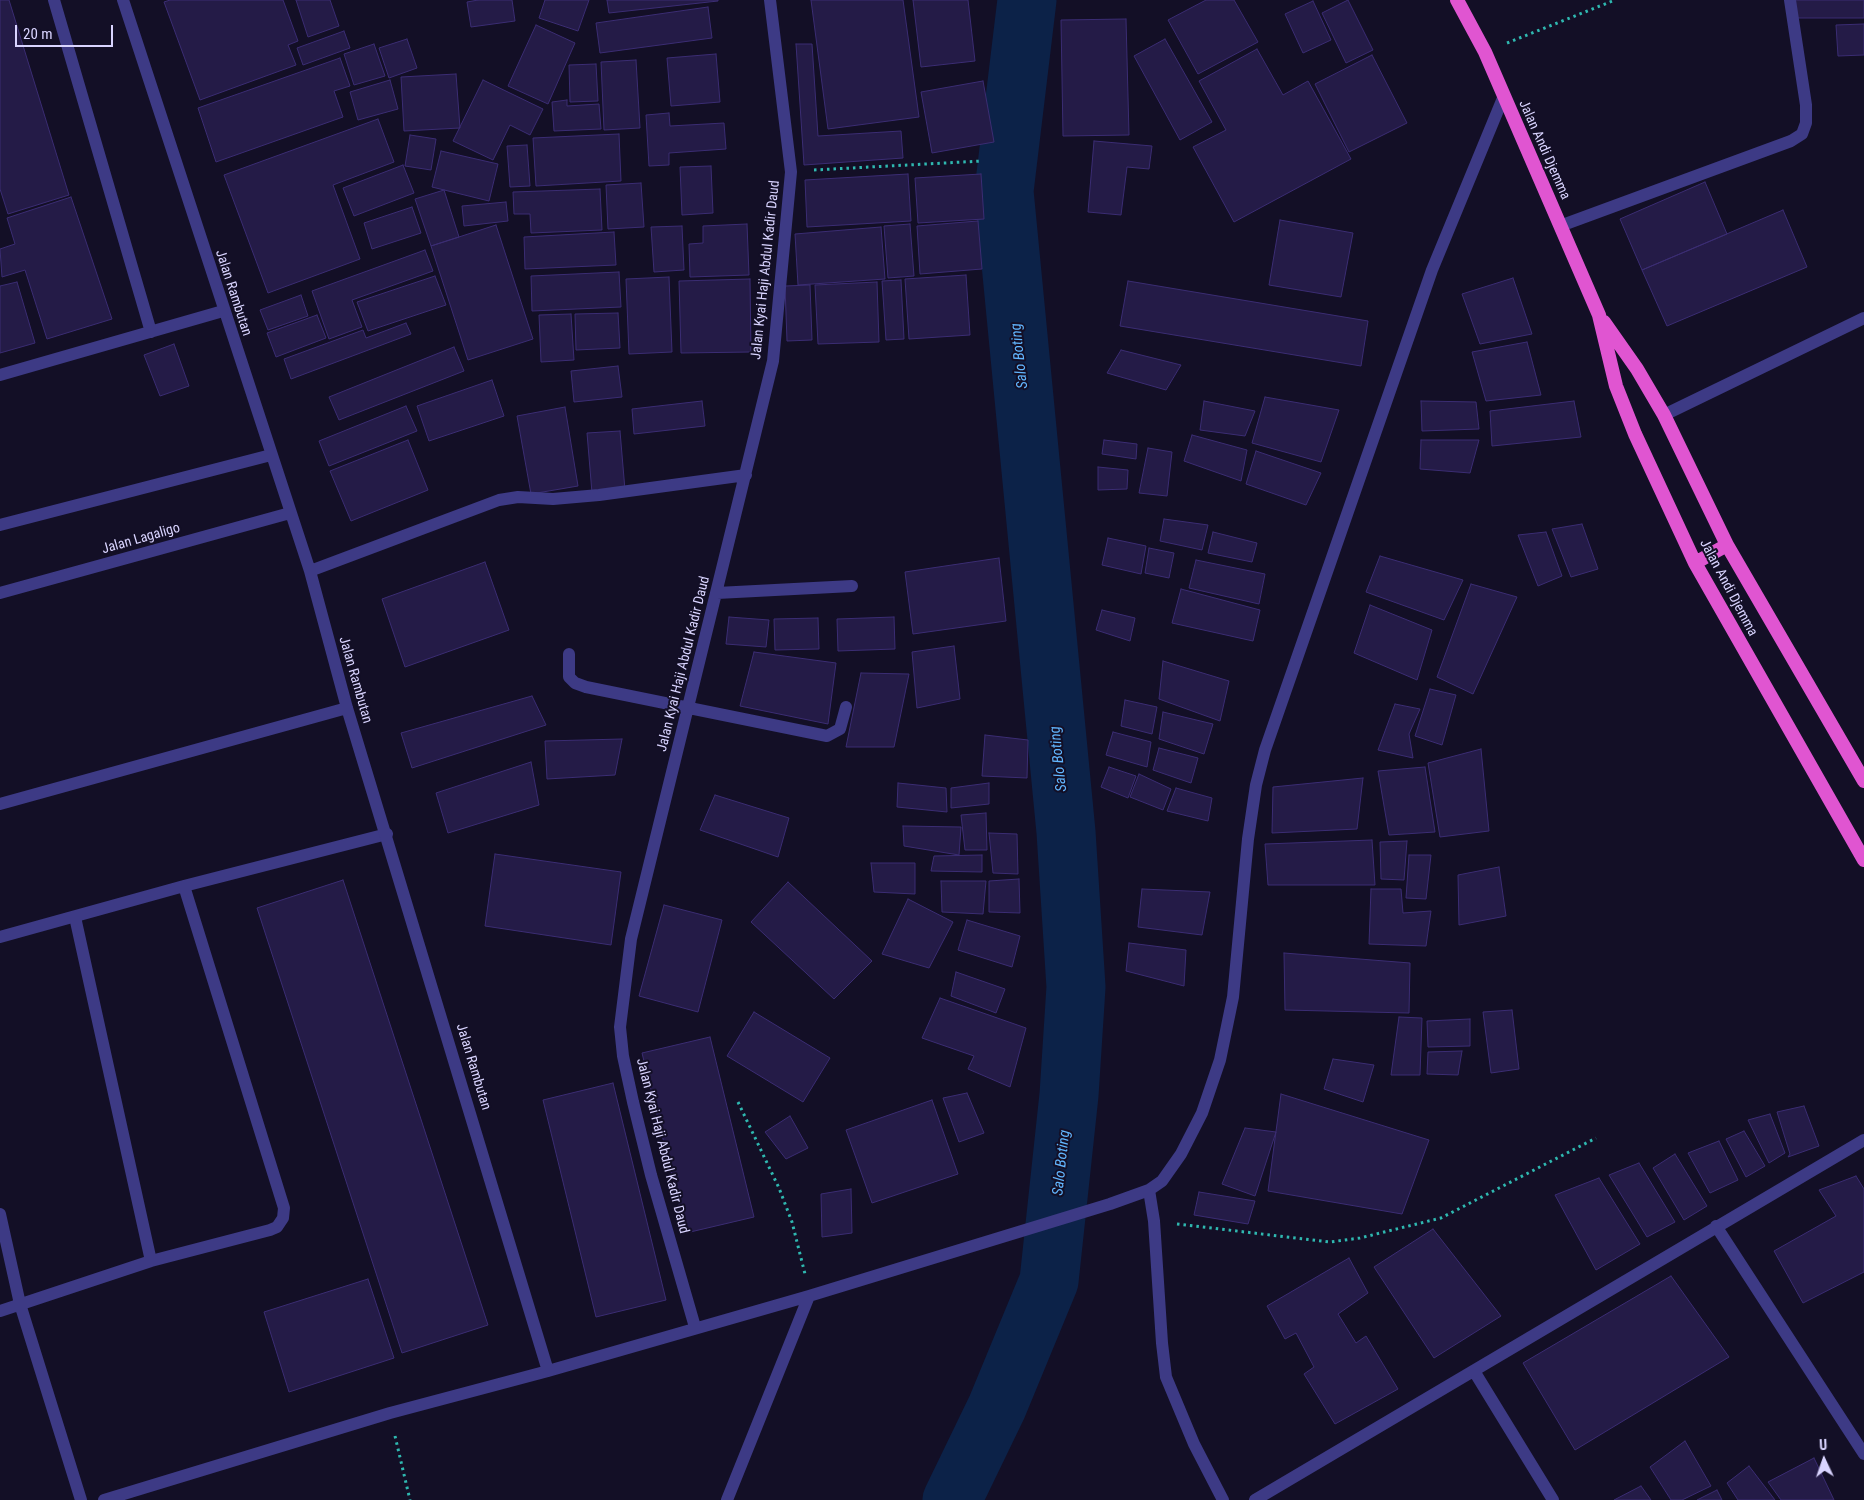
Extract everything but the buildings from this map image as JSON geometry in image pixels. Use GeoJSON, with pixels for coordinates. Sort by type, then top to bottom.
{"type":"FeatureCollection","features":[{"type":"Feature","properties":{"kind":"highway","name":"Jalan Andi Djemma"},"geometry":{"type":"LineString","coordinates":[[1457,0],[1485,52],[1503,98],[1599,315],[1616,386],[1635,434],[1695,563],[1864,860]]}},
{"type":"Feature","properties":{"kind":"highway","name":"Jalan Andi Djemma"},"geometry":{"type":"LineString","coordinates":[[1599,315],[1637,369],[1664,415],[1727,545],[1864,781]]}},
{"type":"Feature","properties":{"kind":"highway"},"geometry":{"type":"LineString","coordinates":[[1695,563],[1727,545]]}},
{"type":"Feature","properties":{"kind":"street"},"geometry":{"type":"LineString","coordinates":[[54,0],[151,332]]}},
{"type":"Feature","properties":{"kind":"street","name":"Jalan Rambutan"},"geometry":{"type":"LineString","coordinates":[[123,0],[223,311],[310,571],[347,708],[387,834],[548,1371]]}},
{"type":"Feature","properties":{"kind":"street","name":"Jalan Kyai Haji Abdul Kadir Daud"},"geometry":{"type":"LineString","coordinates":[[695,1327],[632,1102],[623,1056],[620,1027],[630,939],[746,475],[772,361],[791,172],[770,0]]}},
{"type":"Feature","properties":{"kind":"street"},"geometry":{"type":"LineString","coordinates":[[1560,226],[1791,141],[1802,134],[1806,123],[1806,105],[1790,0]]}},
{"type":"Feature","properties":{"kind":"street"},"geometry":{"type":"LineString","coordinates":[[107,1500],[390,1413],[548,1371],[695,1327],[809,1296],[1110,1204],[1149,1190],[1162,1181],[1181,1154],[1202,1113],[1220,1060],[1233,998],[1250,830],[1256,785],[1265,750],[1432,270],[1503,98]]}},
{"type":"Feature","properties":{"kind":"street"},"geometry":{"type":"LineString","coordinates":[[0,375],[223,311]]}},
{"type":"Feature","properties":{"kind":"street"},"geometry":{"type":"LineString","coordinates":[[1664,415],[1864,318]]}},
{"type":"Feature","properties":{"kind":"street"},"geometry":{"type":"LineString","coordinates":[[0,525],[271,455]]}},
{"type":"Feature","properties":{"kind":"street"},"geometry":{"type":"LineString","coordinates":[[310,571],[499,500],[518,497],[553,500],[599,496],[746,475]]}},
{"type":"Feature","properties":{"kind":"street","name":"Jalan Lagaligo"},"geometry":{"type":"LineString","coordinates":[[0,593],[290,513]]}},
{"type":"Feature","properties":{"kind":"street"},"geometry":{"type":"LineString","coordinates":[[717,592],[852,586]]}},
{"type":"Feature","properties":{"kind":"street"},"geometry":{"type":"LineString","coordinates":[[569,654],[570,677],[575,683],[586,688],[827,736],[840,729],[846,707]]}},
{"type":"Feature","properties":{"kind":"street"},"geometry":{"type":"LineString","coordinates":[[0,804],[347,708]]}},
{"type":"Feature","properties":{"kind":"street"},"geometry":{"type":"LineString","coordinates":[[0,937],[184,886],[387,834]]}},
{"type":"Feature","properties":{"kind":"street"},"geometry":{"type":"LineString","coordinates":[[0,1311],[151,1261],[270,1230],[276,1227],[284,1213],[184,886]]}},
{"type":"Feature","properties":{"kind":"street"},"geometry":{"type":"LineString","coordinates":[[75,916],[151,1261]]}},
{"type":"Feature","properties":{"kind":"street"},"geometry":{"type":"LineString","coordinates":[[1255,1500],[1864,1140]]}},
{"type":"Feature","properties":{"kind":"street"},"geometry":{"type":"LineString","coordinates":[[1149,1190],[1154,1221],[1166,1377],[1194,1444],[1223,1500]]}},
{"type":"Feature","properties":{"kind":"street"},"geometry":{"type":"LineString","coordinates":[[0,1214],[20,1304],[80,1500]]}},
{"type":"Feature","properties":{"kind":"street"},"geometry":{"type":"LineString","coordinates":[[1716,1226],[1864,1454]]}},
{"type":"Feature","properties":{"kind":"street"},"geometry":{"type":"LineString","coordinates":[[727,1500],[809,1296]]}},
{"type":"Feature","properties":{"kind":"street"},"geometry":{"type":"LineString","coordinates":[[1474,1371],[1553,1500]]}},
{"type":"Feature","properties":{"kind":"path"},"geometry":{"type":"LineString","coordinates":[[1485,52],[1616,0]]}},
{"type":"Feature","properties":{"kind":"path"},"geometry":{"type":"LineString","coordinates":[[791,172],[982,161]]}},
{"type":"Feature","properties":{"kind":"path"},"geometry":{"type":"LineString","coordinates":[[738,1102],[779,1188],[792,1222],[809,1296]]}},
{"type":"Feature","properties":{"kind":"path"},"geometry":{"type":"LineString","coordinates":[[1154,1221],[1330,1242],[1360,1238],[1442,1218],[1596,1138]]}},
{"type":"Feature","properties":{"kind":"path"},"geometry":{"type":"LineString","coordinates":[[390,1413],[410,1500]]}},
{"type":"Feature","properties":{"kind":"waterway","name":"Salo Boting"},"geometry":{"type":"LineString","coordinates":[[952,1500],[997,1407],[1049,1281],[1069,1095],[1076,987],[1066,832],[1004,191],[1027,0]]}}]}
